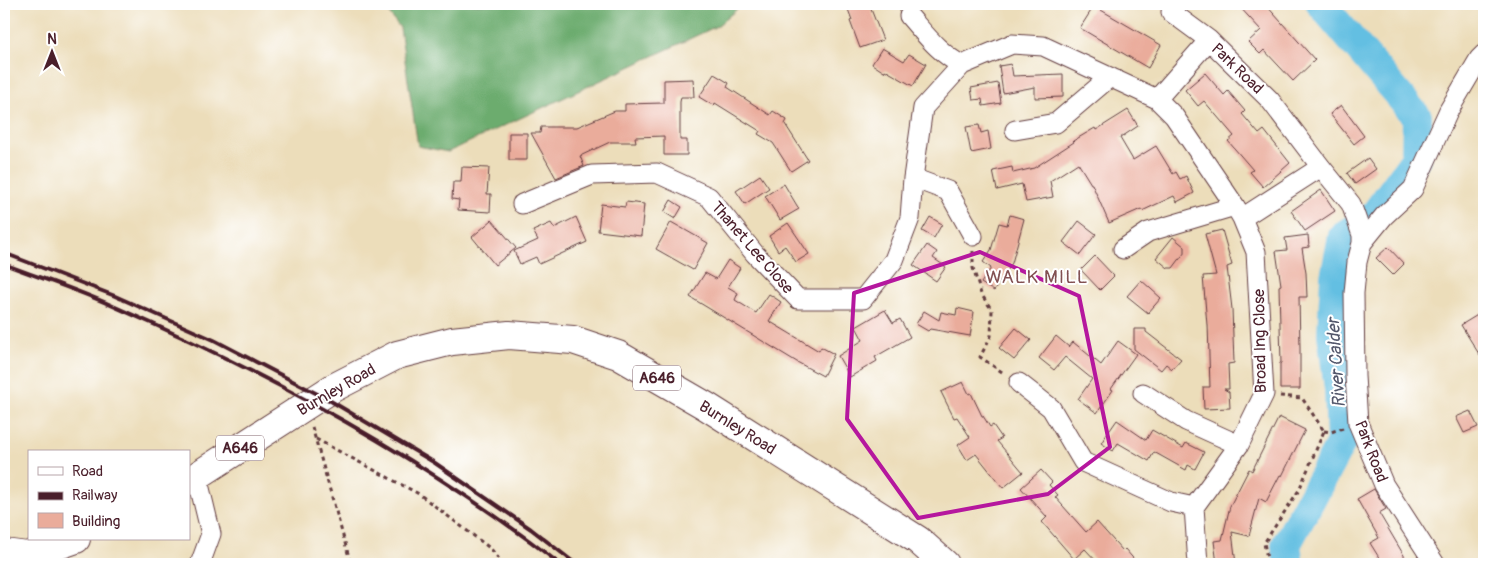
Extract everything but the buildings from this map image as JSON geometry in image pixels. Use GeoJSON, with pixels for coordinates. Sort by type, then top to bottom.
{"type":"FeatureCollection","features":[{"type":"Feature","properties":{"kind":"highway","name":"Burnley Road"},"geometry":{"type":"LineString","coordinates":[[193,479],[332,388],[397,355],[452,341],[510,335],[573,340],[618,355],[706,406],[918,540],[945,564]]}},
{"type":"Feature","properties":{"kind":"highway"},"geometry":{"type":"LineString","coordinates":[[4,553],[27,556],[73,540]]}},
{"type":"Feature","properties":{"kind":"street","name":"Park Road"},"geometry":{"type":"LineString","coordinates":[[1171,12],[1209,40],[1270,100],[1352,204],[1362,239],[1357,262],[1354,293],[1355,376],[1358,423],[1384,485],[1435,564]]}},
{"type":"Feature","properties":{"kind":"street"},"geometry":{"type":"LineString","coordinates":[[909,16],[942,53],[962,65]]}},
{"type":"Feature","properties":{"kind":"street"},"geometry":{"type":"LineString","coordinates":[[1157,99],[1209,40]]}},
{"type":"Feature","properties":{"kind":"street","name":"Thanet Lee Close"},"geometry":{"type":"LineString","coordinates":[[522,204],[592,176],[657,173],[709,197],[755,254],[798,298],[863,298],[894,260],[910,218],[913,178],[923,108],[962,65],[1012,44],[1043,46],[1157,99]]}},
{"type":"Feature","properties":{"kind":"street"},"geometry":{"type":"LineString","coordinates":[[1362,239],[1413,189],[1449,110],[1479,59],[1484,54]]}},
{"type":"Feature","properties":{"kind":"street"},"geometry":{"type":"LineString","coordinates":[[1015,130],[1056,123],[1110,78]]}},
{"type":"Feature","properties":{"kind":"street","name":"Broad Ing Close"},"geometry":{"type":"LineString","coordinates":[[1157,99],[1174,116],[1239,212],[1256,252],[1264,394],[1239,444],[1194,507]]}},
{"type":"Feature","properties":{"kind":"street"},"geometry":{"type":"LineString","coordinates":[[1123,249],[1148,232],[1239,212],[1321,167]]}},
{"type":"Feature","properties":{"kind":"street"},"geometry":{"type":"LineString","coordinates":[[913,178],[948,191],[973,236]]}},
{"type":"Feature","properties":{"kind":"street"},"geometry":{"type":"LineString","coordinates":[[1019,383],[1051,408],[1083,462],[1171,502],[1194,507],[1198,564]]}},
{"type":"Feature","properties":{"kind":"street"},"geometry":{"type":"LineString","coordinates":[[1143,393],[1186,421],[1239,444]]}},
{"type":"Feature","properties":{"kind":"street"},"geometry":{"type":"LineString","coordinates":[[193,479],[211,534],[200,564]]}},
{"type":"Feature","properties":{"kind":"path"},"geometry":{"type":"LineString","coordinates":[[973,236],[973,268],[981,294],[992,310],[991,336],[980,357],[1019,383]]}},
{"type":"Feature","properties":{"kind":"path"},"geometry":{"type":"LineString","coordinates":[[1264,394],[1302,398],[1324,431],[1331,432],[1346,427]]}},
{"type":"Feature","properties":{"kind":"path"},"geometry":{"type":"LineString","coordinates":[[300,409],[308,413],[351,564]]}},
{"type":"Feature","properties":{"kind":"path"},"geometry":{"type":"LineString","coordinates":[[1268,564],[1264,543],[1299,490],[1324,431]]}},
{"type":"Feature","properties":{"kind":"path"},"geometry":{"type":"LineString","coordinates":[[316,439],[419,494],[491,549],[503,564]]}},
{"type":"Feature","properties":{"kind":"highlighted area"},"geometry":{"type":"Polygon","coordinates":[[[980,252],[1079,296],[1110,447],[1048,494],[918,518],[847,419],[854,293],[980,252]]]}},
{"type":"Feature","properties":{"kind":"green space"},"geometry":{"type":"Polygon","coordinates":[[[382,4],[743,4],[717,26],[448,152],[418,146],[400,28],[382,4]]]}},
{"type":"Feature","properties":{"kind":"waterway","name":"River Calder"},"geometry":{"type":"LineString","coordinates":[[1289,564],[1286,545],[1341,443],[1339,389],[1332,334],[1335,277],[1343,236],[1373,217],[1416,158],[1417,117],[1321,4]]}},
{"type":"Feature","properties":{"kind":"railway"},"geometry":{"type":"LineString","coordinates":[[4,253],[115,296],[214,340],[329,400],[435,463],[531,529],[576,564]]}},
{"type":"Feature","properties":{"kind":"railway"},"geometry":{"type":"LineString","coordinates":[[4,264],[113,306],[288,390],[345,421],[455,489],[508,525],[560,564]]}},
{"type":"Feature","properties":{"kind":"district","name":"WALK MILL"},"geometry":{"type":"Point","coordinates":[1037,276]}}]}
